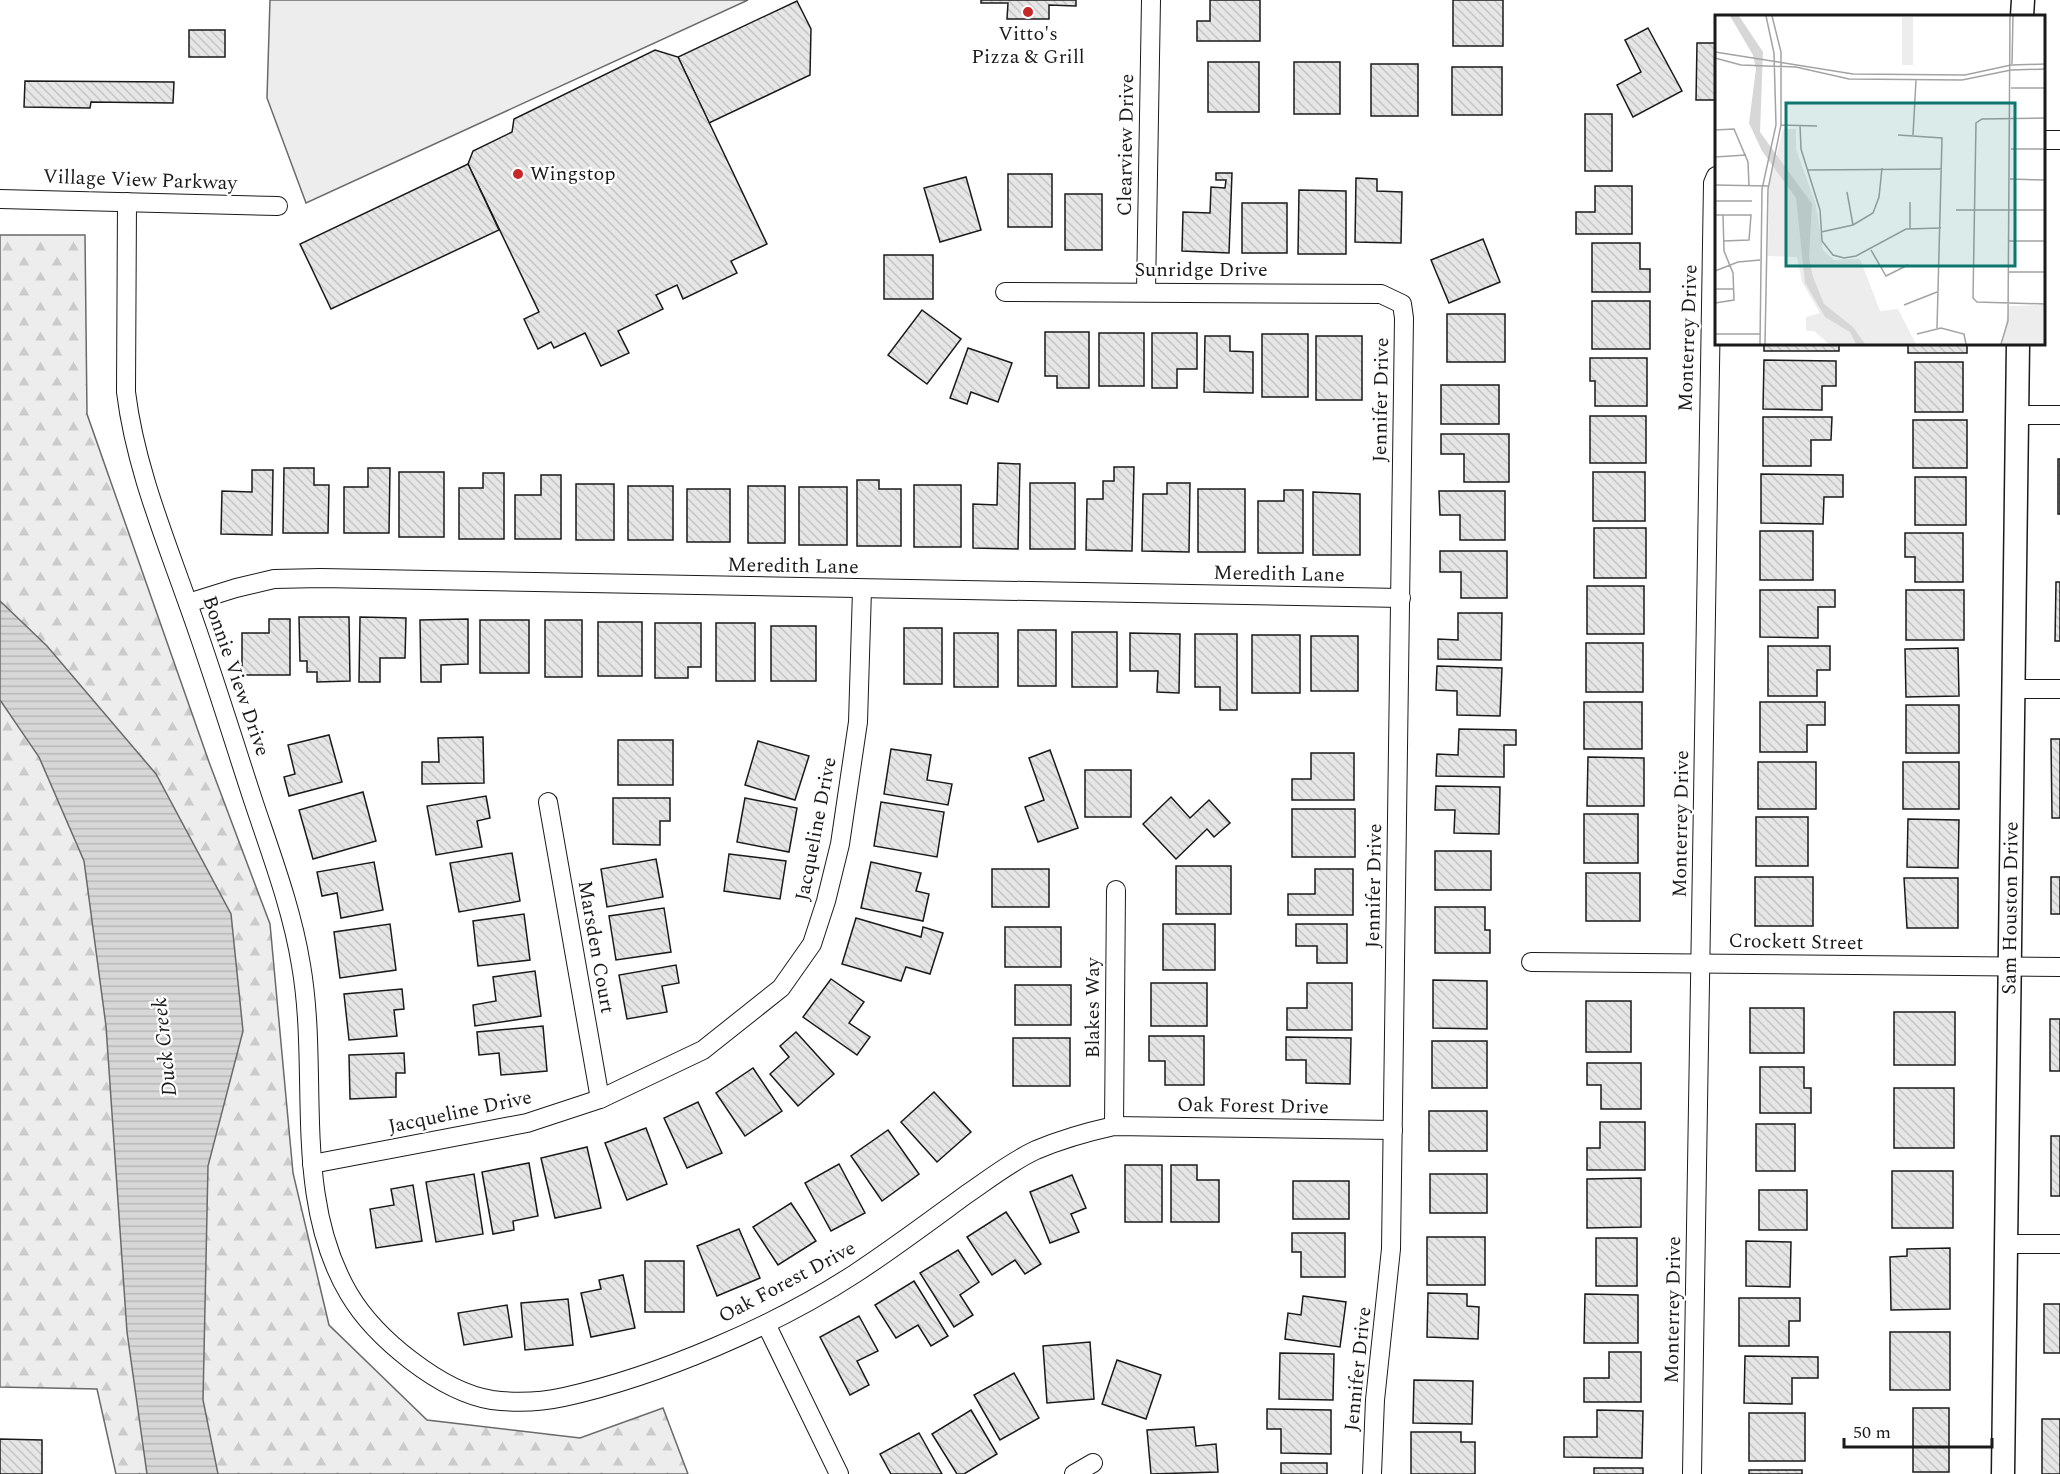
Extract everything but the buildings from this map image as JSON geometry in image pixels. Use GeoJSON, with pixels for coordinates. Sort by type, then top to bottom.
{"type":"FeatureCollection","features":[{"type":"Feature","properties":{"kind":"street","name":"Clearview Drive"},"geometry":{"type":"LineString","coordinates":[[1146,292],[1151,0]]}},
{"type":"Feature","properties":{"kind":"street"},"geometry":{"type":"LineString","coordinates":[[2022,15],[2023,0]]}},
{"type":"Feature","properties":{"kind":"street","name":"Monterrey Drive"},"geometry":{"type":"LineString","coordinates":[[1692,1474],[1709,401],[1713,183],[1715,178]]}},
{"type":"Feature","properties":{"kind":"street","name":"Village View Parkway"},"geometry":{"type":"LineString","coordinates":[[0,199],[278,206]]}},
{"type":"Feature","properties":{"kind":"street","name":"Bonnie View Drive"},"geometry":{"type":"LineString","coordinates":[[127,202],[126,392],[129,418],[157,519],[188,603],[279,877],[301,963],[311,1069],[312,1164]]}},
{"type":"Feature","properties":{"kind":"street","name":"Sunridge Drive"},"geometry":{"type":"LineString","coordinates":[[1005,292],[1381,294],[1396,300]]}},
{"type":"Feature","properties":{"kind":"street","name":"Jennifer Drive"},"geometry":{"type":"LineString","coordinates":[[1372,1474],[1375,1400],[1391,1249],[1404,318],[1401,304],[1396,300]]}},
{"type":"Feature","properties":{"kind":"street","name":"Sam Houston Drive"},"geometry":{"type":"LineString","coordinates":[[2003,1474],[2018,345]]}},
{"type":"Feature","properties":{"kind":"street"},"geometry":{"type":"LineString","coordinates":[[2017,415],[2060,415]]}},
{"type":"Feature","properties":{"kind":"street","name":"Meredith Lane"},"geometry":{"type":"LineString","coordinates":[[188,603],[274,579],[321,578],[862,590],[1401,598]]}},
{"type":"Feature","properties":{"kind":"street","name":"Jacqueline Drive"},"geometry":{"type":"LineString","coordinates":[[312,1164],[527,1123],[600,1100],[703,1050],[781,988],[812,944],[826,901],[840,844],[858,722],[862,590]]}},
{"type":"Feature","properties":{"kind":"street"},"geometry":{"type":"LineString","coordinates":[[2013,689],[2060,689]]}},
{"type":"Feature","properties":{"kind":"street","name":"Marsden Court"},"geometry":{"type":"LineString","coordinates":[[548,802],[600,1100]]}},
{"type":"Feature","properties":{"kind":"street","name":"Blakes Way"},"geometry":{"type":"LineString","coordinates":[[1114,1126],[1116,890]]}},
{"type":"Feature","properties":{"kind":"street","name":"Crockett Street"},"geometry":{"type":"LineString","coordinates":[[1531,962],[2060,967]]}},
{"type":"Feature","properties":{"kind":"street","name":"Oak Forest Drive"},"geometry":{"type":"LineString","coordinates":[[312,1164],[316,1209],[324,1240],[351,1298],[395,1347],[451,1386],[473,1395],[516,1401],[566,1396],[687,1358],[766,1324],[853,1275],[995,1175],[1032,1152],[1079,1134],[1114,1126],[1393,1130]]}},
{"type":"Feature","properties":{"kind":"street"},"geometry":{"type":"LineString","coordinates":[[2006,1244],[2060,1244]]}},
{"type":"Feature","properties":{"kind":"street"},"geometry":{"type":"LineString","coordinates":[[766,1324],[840,1474]]}},
{"type":"Feature","properties":{"kind":"street"},"geometry":{"type":"LineString","coordinates":[[1074,1474],[1093,1463]]}},
{"type":"Feature","properties":{"kind":"green space"},"geometry":{"type":"Polygon","coordinates":[[[0,235],[85,235],[87,414],[209,762],[270,924],[293,1173],[329,1325],[427,1420],[580,1438],[663,1408],[688,1474],[116,1474],[97,1389],[0,1387],[0,235]]]}},
{"type":"Feature","properties":{"kind":"shaded area"},"geometry":{"type":"Polygon","coordinates":[[[270,0],[748,0],[306,203],[267,98],[270,0]]]}},
{"type":"Feature","properties":{"kind":"water","name":"Duck Creek"},"geometry":{"type":"Polygon","coordinates":[[[0,601],[47,646],[156,774],[231,914],[243,1031],[208,1166],[203,1400],[218,1474],[147,1474],[127,1332],[106,1026],[84,861],[39,757],[0,700],[0,601]]]}},
{"type":"Feature","properties":{"kind":"place","name":"Vitto's Pizza & Grill"},"geometry":{"type":"Point","coordinates":[1028,12]}},
{"type":"Feature","properties":{"kind":"place","name":"Wingstop"},"geometry":{"type":"Point","coordinates":[518,174]}}]}
